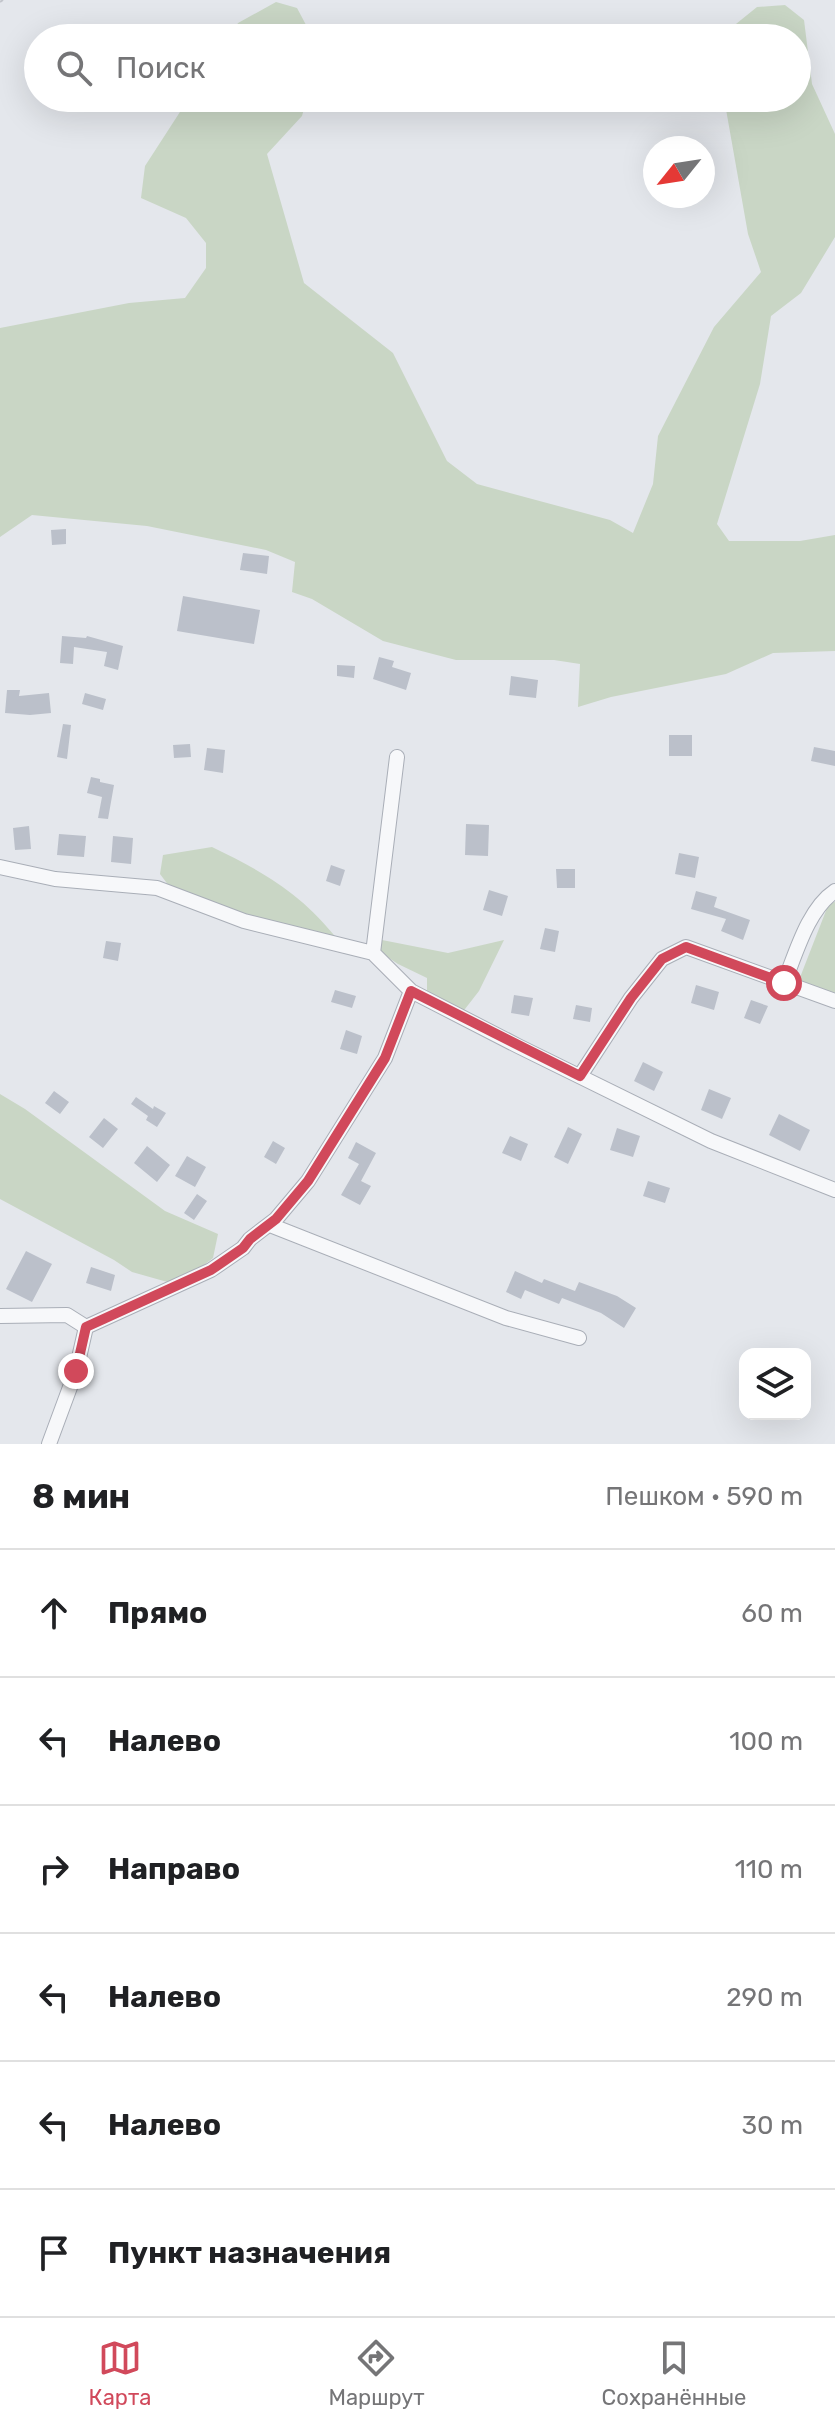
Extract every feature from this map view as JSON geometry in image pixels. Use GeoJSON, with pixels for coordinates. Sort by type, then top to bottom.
{"type":"FeatureCollection","features":[{"type":"Feature","properties":{"kind":"street"},"geometry":{"type":"LineString","coordinates":[[373,953],[397,757]]}},
{"type":"Feature","properties":{"kind":"street"},"geometry":{"type":"LineString","coordinates":[[0,867],[55,879],[157,888],[244,921],[373,953],[411,991],[711,1141],[835,1190]]}},
{"type":"Feature","properties":{"kind":"street"},"geometry":{"type":"LineString","coordinates":[[784,983],[808,927],[825,898],[835,891]]}},
{"type":"Feature","properties":{"kind":"street"},"geometry":{"type":"LineString","coordinates":[[580,1076],[631,998],[662,959],[686,947],[835,1001]]}},
{"type":"Feature","properties":{"kind":"street"},"geometry":{"type":"LineString","coordinates":[[86,1327],[211,1270],[270,1225],[308,1181],[385,1058],[411,991]]}},
{"type":"Feature","properties":{"kind":"street"},"geometry":{"type":"LineString","coordinates":[[270,1225],[506,1318],[579,1338]]}},
{"type":"Feature","properties":{"kind":"street"},"geometry":{"type":"LineString","coordinates":[[0,1316],[67,1315],[86,1327]]}},
{"type":"Feature","properties":{"kind":"street"},"geometry":{"type":"LineString","coordinates":[[49,1444],[76,1371],[86,1327]]}},
{"type":"Feature","properties":{"kind":"green space"},"geometry":{"type":"Polygon","coordinates":[[[276,2],[297,8],[306,24],[237,24],[276,2]]]}},
{"type":"Feature","properties":{"kind":"green space"},"geometry":{"type":"Polygon","coordinates":[[[785,5],[804,20],[804,24],[736,24],[757,7],[785,5]]]}},
{"type":"Feature","properties":{"kind":"green space"},"geometry":{"type":"Polygon","coordinates":[[[811,76],[835,134],[835,237],[801,293],[771,316],[760,384],[717,524],[729,541],[800,541],[835,535],[835,651],[773,653],[726,674],[611,697],[578,707],[580,664],[554,660],[456,660],[383,641],[312,599],[292,592],[295,562],[266,550],[147,526],[32,515],[0,537],[0,328],[129,303],[185,298],[206,268],[206,243],[186,218],[141,198],[145,166],[180,112],[303,112],[267,154],[304,283],[393,353],[447,461],[477,484],[610,520],[633,533],[653,484],[658,436],[714,327],[761,272],[748,234],[726,112],[811,112],[811,76]]]}},
{"type":"Feature","properties":{"kind":"green space"},"geometry":{"type":"Polygon","coordinates":[[[212,847],[249,866],[296,897],[338,940],[271,927],[172,890],[160,874],[163,855],[212,847]]]}},
{"type":"Feature","properties":{"kind":"green space"},"geometry":{"type":"Polygon","coordinates":[[[835,902],[835,993],[799,980],[829,903],[835,902]]]}},
{"type":"Feature","properties":{"kind":"green space"},"geometry":{"type":"Polygon","coordinates":[[[382,940],[448,953],[504,940],[479,991],[458,1018],[427,1007],[427,978],[380,952],[382,940]]]}},
{"type":"Feature","properties":{"kind":"green space"},"geometry":{"type":"Polygon","coordinates":[[[0,1094],[165,1211],[218,1234],[213,1258],[178,1285],[132,1272],[0,1199],[0,1094]]]}},
{"type":"Feature","properties":{"kind":"building"},"geometry":{"type":"Polygon","coordinates":[[[66,529],[66,544],[52,545],[51,530],[66,529]]]}},
{"type":"Feature","properties":{"kind":"building"},"geometry":{"type":"Polygon","coordinates":[[[243,553],[269,556],[267,574],[240,570],[243,553]]]}},
{"type":"Feature","properties":{"kind":"building"},"geometry":{"type":"Polygon","coordinates":[[[183,596],[260,610],[254,644],[177,631],[183,596]]]}},
{"type":"Feature","properties":{"kind":"building"},"geometry":{"type":"Polygon","coordinates":[[[62,636],[87,636],[123,646],[118,670],[104,666],[107,652],[74,647],[73,664],[60,663],[62,636]]]}},
{"type":"Feature","properties":{"kind":"building"},"geometry":{"type":"Polygon","coordinates":[[[379,657],[394,661],[392,667],[411,673],[406,690],[373,679],[379,657]]]}},
{"type":"Feature","properties":{"kind":"building"},"geometry":{"type":"Polygon","coordinates":[[[337,665],[355,666],[354,678],[337,676],[337,665]]]}},
{"type":"Feature","properties":{"kind":"building"},"geometry":{"type":"Polygon","coordinates":[[[511,676],[538,680],[536,698],[509,695],[511,676]]]}},
{"type":"Feature","properties":{"kind":"building"},"geometry":{"type":"Polygon","coordinates":[[[7,690],[20,690],[19,696],[49,693],[51,713],[5,713],[7,690]]]}},
{"type":"Feature","properties":{"kind":"building"},"geometry":{"type":"Polygon","coordinates":[[[85,693],[106,699],[103,710],[82,704],[85,693]]]}},
{"type":"Feature","properties":{"kind":"building"},"geometry":{"type":"Polygon","coordinates":[[[63,724],[71,725],[67,759],[57,757],[63,724]]]}},
{"type":"Feature","properties":{"kind":"building"},"geometry":{"type":"Polygon","coordinates":[[[669,735],[692,735],[692,756],[669,756],[669,735]]]}},
{"type":"Feature","properties":{"kind":"building"},"geometry":{"type":"Polygon","coordinates":[[[190,744],[191,757],[174,758],[173,745],[190,744]]]}},
{"type":"Feature","properties":{"kind":"building"},"geometry":{"type":"Polygon","coordinates":[[[814,747],[835,751],[835,766],[811,761],[814,747]]]}},
{"type":"Feature","properties":{"kind":"building"},"geometry":{"type":"Polygon","coordinates":[[[207,748],[225,750],[223,773],[204,770],[207,748]]]}},
{"type":"Feature","properties":{"kind":"building"},"geometry":{"type":"Polygon","coordinates":[[[91,777],[114,785],[108,819],[98,818],[102,797],[87,793],[91,777]]]}},
{"type":"Feature","properties":{"kind":"building"},"geometry":{"type":"Polygon","coordinates":[[[466,824],[489,825],[488,856],[465,855],[466,824]]]}},
{"type":"Feature","properties":{"kind":"building"},"geometry":{"type":"Polygon","coordinates":[[[29,826],[31,849],[15,850],[13,828],[29,826]]]}},
{"type":"Feature","properties":{"kind":"building"},"geometry":{"type":"Polygon","coordinates":[[[59,834],[86,836],[84,857],[57,855],[59,834]]]}},
{"type":"Feature","properties":{"kind":"building"},"geometry":{"type":"Polygon","coordinates":[[[113,836],[133,838],[131,864],[111,862],[113,836]]]}},
{"type":"Feature","properties":{"kind":"building"},"geometry":{"type":"Polygon","coordinates":[[[679,853],[699,857],[695,878],[675,874],[679,853]]]}},
{"type":"Feature","properties":{"kind":"building"},"geometry":{"type":"Polygon","coordinates":[[[331,865],[345,870],[340,886],[326,881],[331,865]]]}},
{"type":"Feature","properties":{"kind":"building"},"geometry":{"type":"Polygon","coordinates":[[[556,869],[575,869],[575,888],[557,888],[556,869]]]}},
{"type":"Feature","properties":{"kind":"building"},"geometry":{"type":"Polygon","coordinates":[[[489,890],[508,896],[502,916],[483,910],[489,890]]]}},
{"type":"Feature","properties":{"kind":"building"},"geometry":{"type":"Polygon","coordinates":[[[696,891],[717,897],[714,907],[750,920],[743,940],[721,931],[726,919],[691,909],[696,891]]]}},
{"type":"Feature","properties":{"kind":"building"},"geometry":{"type":"Polygon","coordinates":[[[545,928],[559,931],[555,952],[540,949],[545,928]]]}},
{"type":"Feature","properties":{"kind":"building"},"geometry":{"type":"Polygon","coordinates":[[[106,941],[121,943],[118,961],[103,958],[106,941]]]}},
{"type":"Feature","properties":{"kind":"building"},"geometry":{"type":"Polygon","coordinates":[[[696,985],[719,992],[714,1010],[691,1003],[696,985]]]}},
{"type":"Feature","properties":{"kind":"building"},"geometry":{"type":"Polygon","coordinates":[[[335,990],[356,996],[352,1008],[331,1002],[335,990]]]}},
{"type":"Feature","properties":{"kind":"building"},"geometry":{"type":"Polygon","coordinates":[[[514,995],[533,998],[529,1016],[511,1013],[514,995]]]}},
{"type":"Feature","properties":{"kind":"building"},"geometry":{"type":"Polygon","coordinates":[[[751,1000],[768,1006],[760,1024],[744,1018],[751,1000]]]}},
{"type":"Feature","properties":{"kind":"building"},"geometry":{"type":"Polygon","coordinates":[[[576,1005],[592,1008],[590,1022],[573,1019],[576,1005]]]}},
{"type":"Feature","properties":{"kind":"building"},"geometry":{"type":"Polygon","coordinates":[[[346,1030],[362,1036],[357,1054],[340,1049],[346,1030]]]}},
{"type":"Feature","properties":{"kind":"building"},"geometry":{"type":"Polygon","coordinates":[[[643,1062],[663,1072],[654,1091],[634,1081],[643,1062]]]}},
{"type":"Feature","properties":{"kind":"building"},"geometry":{"type":"Polygon","coordinates":[[[709,1089],[731,1098],[722,1119],[701,1110],[709,1089]]]}},
{"type":"Feature","properties":{"kind":"building"},"geometry":{"type":"Polygon","coordinates":[[[54,1091],[69,1102],[60,1114],[45,1103],[54,1091]]]}},
{"type":"Feature","properties":{"kind":"building"},"geometry":{"type":"Polygon","coordinates":[[[136,1097],[153,1109],[154,1106],[166,1113],[157,1127],[131,1104],[136,1097]]]}},
{"type":"Feature","properties":{"kind":"building"},"geometry":{"type":"Polygon","coordinates":[[[779,1114],[810,1130],[800,1151],[769,1135],[779,1114]]]}},
{"type":"Feature","properties":{"kind":"building"},"geometry":{"type":"Polygon","coordinates":[[[104,1118],[118,1129],[103,1148],[89,1137],[104,1118]]]}},
{"type":"Feature","properties":{"kind":"building"},"geometry":{"type":"Polygon","coordinates":[[[568,1127],[582,1134],[568,1164],[554,1157],[568,1127]]]}},
{"type":"Feature","properties":{"kind":"building"},"geometry":{"type":"Polygon","coordinates":[[[617,1128],[640,1136],[633,1157],[610,1150],[617,1128]]]}},
{"type":"Feature","properties":{"kind":"building"},"geometry":{"type":"Polygon","coordinates":[[[510,1136],[528,1144],[521,1161],[502,1153],[510,1136]]]}},
{"type":"Feature","properties":{"kind":"building"},"geometry":{"type":"Polygon","coordinates":[[[273,1141],[285,1148],[276,1164],[264,1157],[273,1141]]]}},
{"type":"Feature","properties":{"kind":"building"},"geometry":{"type":"Polygon","coordinates":[[[356,1142],[376,1153],[361,1181],[371,1186],[360,1205],[341,1195],[359,1164],[348,1158],[356,1142]]]}},
{"type":"Feature","properties":{"kind":"building"},"geometry":{"type":"Polygon","coordinates":[[[147,1146],[170,1165],[157,1182],[134,1163],[147,1146]]]}},
{"type":"Feature","properties":{"kind":"building"},"geometry":{"type":"Polygon","coordinates":[[[187,1156],[206,1167],[195,1187],[175,1176],[187,1156]]]}},
{"type":"Feature","properties":{"kind":"building"},"geometry":{"type":"Polygon","coordinates":[[[648,1181],[670,1188],[665,1203],[643,1196],[648,1181]]]}},
{"type":"Feature","properties":{"kind":"building"},"geometry":{"type":"Polygon","coordinates":[[[197,1194],[207,1201],[194,1220],[184,1213],[197,1194]]]}},
{"type":"Feature","properties":{"kind":"building"},"geometry":{"type":"Polygon","coordinates":[[[26,1251],[52,1264],[32,1302],[6,1289],[26,1251]]]}},
{"type":"Feature","properties":{"kind":"building"},"geometry":{"type":"Polygon","coordinates":[[[91,1267],[115,1275],[111,1291],[86,1283],[91,1267]]]}},
{"type":"Feature","properties":{"kind":"building"},"geometry":{"type":"Polygon","coordinates":[[[515,1271],[542,1283],[544,1279],[575,1291],[579,1282],[617,1296],[636,1308],[624,1328],[601,1313],[562,1298],[559,1304],[525,1290],[521,1299],[506,1292],[515,1271]]]}},
{"type":"Feature","properties":{"kind":"route"},"geometry":{"type":"LineString","coordinates":[[76,1371],[86,1327],[211,1270],[243,1248],[276,1219],[308,1181],[385,1058],[411,991],[580,1076],[631,998],[662,959],[686,947],[784,983]]}}]}
